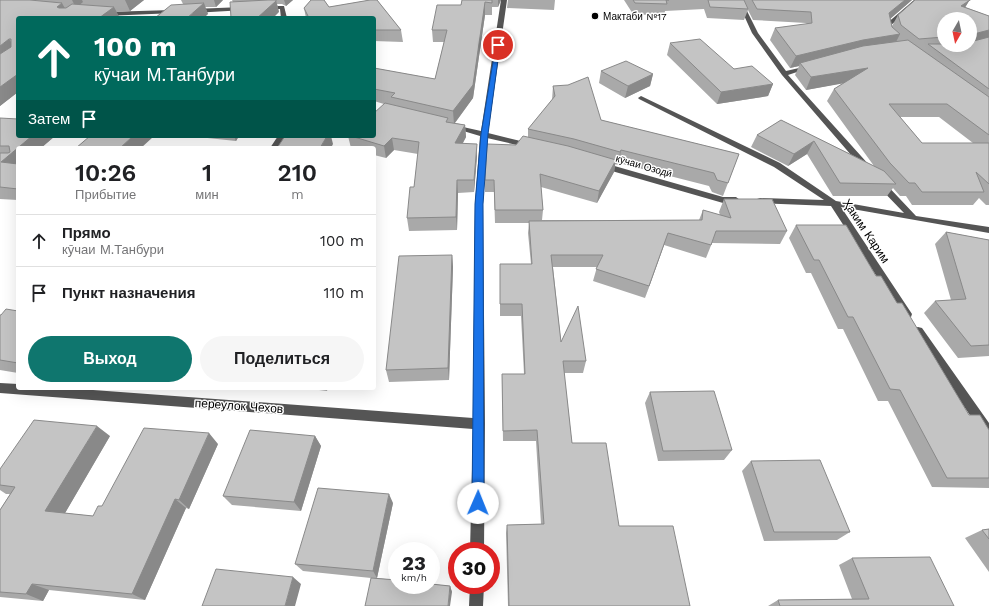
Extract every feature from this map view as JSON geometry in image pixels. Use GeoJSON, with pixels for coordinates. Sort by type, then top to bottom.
{"type":"FeatureCollection","features":[{"type":"Feature","properties":{"kind":"street"},"geometry":{"type":"LineString","coordinates":[[477,542],[479,424],[479,204],[484,134],[504,0]]}},
{"type":"Feature","properties":{"kind":"street"},"geometry":{"type":"LineString","coordinates":[[736,0],[742,5],[754,32],[777,61],[784,74],[913,218]]}},
{"type":"Feature","properties":{"kind":"street"},"geometry":{"type":"LineString","coordinates":[[890,38],[886,26],[917,0]]}},
{"type":"Feature","properties":{"kind":"street"},"geometry":{"type":"LineString","coordinates":[[260,8],[282,7],[284,16]]}},
{"type":"Feature","properties":{"kind":"street"},"geometry":{"type":"LineString","coordinates":[[187,12],[246,9]]}},
{"type":"Feature","properties":{"kind":"street"},"geometry":{"type":"LineString","coordinates":[[218,16],[225,10]]}},
{"type":"Feature","properties":{"kind":"street"},"geometry":{"type":"LineString","coordinates":[[97,13],[118,15],[179,12]]}},
{"type":"Feature","properties":{"kind":"street"},"geometry":{"type":"LineString","coordinates":[[784,74],[818,64]]}},
{"type":"Feature","properties":{"kind":"street","name":"Ҳаким Карим"},"geometry":{"type":"LineString","coordinates":[[641,98],[777,165],[834,203],[912,323],[989,433]]}},
{"type":"Feature","properties":{"kind":"street"},"geometry":{"type":"LineString","coordinates":[[448,126],[538,148]]}},
{"type":"Feature","properties":{"kind":"street","name":"кӯчаи Озодӣ"},"geometry":{"type":"LineString","coordinates":[[591,162],[723,200],[834,203],[913,218],[989,230]]}},
{"type":"Feature","properties":{"kind":"street","name":"переулок Чехов"},"geometry":{"type":"LineString","coordinates":[[0,388],[16,389]]}},
{"type":"Feature","properties":{"kind":"street","name":"переулок Чехов"},"geometry":{"type":"LineString","coordinates":[[27,390],[479,424]]}},
{"type":"Feature","properties":{"kind":"street"},"geometry":{"type":"LineString","coordinates":[[476,606],[477,594]]}},
{"type":"Feature","properties":{"kind":"building"},"geometry":{"type":"Polygon","coordinates":[[[0,0],[30,0],[62,3],[57,7],[59,8],[66,8],[72,4],[114,7],[102,16],[16,16],[16,75],[0,87],[0,54],[11,47],[11,39],[0,46],[0,0]]]}},
{"type":"Feature","properties":{"kind":"building"},"geometry":{"type":"Polygon","coordinates":[[[276,0],[259,16],[231,16],[230,2],[276,0]]]}},
{"type":"Feature","properties":{"kind":"building"},"geometry":{"type":"Polygon","coordinates":[[[311,0],[324,0],[329,7],[377,0],[401,30],[376,30],[376,16],[308,16],[304,8],[311,0]]]}},
{"type":"Feature","properties":{"kind":"building"},"geometry":{"type":"Polygon","coordinates":[[[462,0],[492,0],[492,3],[485,2],[473,85],[453,111],[391,97],[395,93],[376,89],[376,68],[435,79],[447,30],[432,30],[437,5],[461,5],[462,0]]]}},
{"type":"Feature","properties":{"kind":"building"},"geometry":{"type":"Polygon","coordinates":[[[633,0],[666,0],[667,4],[635,3],[633,0]]]}},
{"type":"Feature","properties":{"kind":"building"},"geometry":{"type":"Polygon","coordinates":[[[708,0],[744,0],[748,9],[710,7],[708,0]]]}},
{"type":"Feature","properties":{"kind":"building"},"geometry":{"type":"Polygon","coordinates":[[[752,0],[905,0],[889,13],[892,27],[900,34],[863,40],[796,56],[775,28],[812,23],[811,12],[757,9],[752,0]]]}},
{"type":"Feature","properties":{"kind":"building"},"geometry":{"type":"Polygon","coordinates":[[[915,0],[970,0],[961,6],[989,16],[989,30],[977,33],[977,12],[937,12],[937,38],[919,39],[901,25],[898,15],[915,0]]]}},
{"type":"Feature","properties":{"kind":"building"},"geometry":{"type":"Polygon","coordinates":[[[204,3],[189,16],[157,16],[171,5],[204,3]]]}},
{"type":"Feature","properties":{"kind":"building"},"geometry":{"type":"Polygon","coordinates":[[[989,37],[989,89],[939,52],[977,52],[977,40],[989,37]]]}},
{"type":"Feature","properties":{"kind":"building"},"geometry":{"type":"Polygon","coordinates":[[[700,39],[734,69],[752,66],[773,84],[721,92],[670,43],[700,39]]]}},
{"type":"Feature","properties":{"kind":"building"},"geometry":{"type":"Polygon","coordinates":[[[908,40],[989,97],[989,135],[947,104],[889,104],[922,143],[989,143],[989,184],[976,172],[984,192],[922,192],[915,183],[909,183],[890,163],[834,89],[868,68],[811,77],[800,63],[863,46],[908,40]]]}},
{"type":"Feature","properties":{"kind":"building"},"geometry":{"type":"Polygon","coordinates":[[[928,44],[937,44],[937,51],[928,44]]]}},
{"type":"Feature","properties":{"kind":"building"},"geometry":{"type":"Polygon","coordinates":[[[626,61],[653,74],[628,86],[601,71],[626,61]]]}},
{"type":"Feature","properties":{"kind":"building"},"geometry":{"type":"Polygon","coordinates":[[[588,77],[601,120],[739,154],[728,183],[717,180],[714,173],[621,150],[620,152],[574,139],[528,129],[555,96],[553,86],[568,85],[588,77]]]}},
{"type":"Feature","properties":{"kind":"building"},"geometry":{"type":"Polygon","coordinates":[[[385,103],[448,118],[446,122],[465,125],[455,143],[477,144],[474,180],[457,180],[456,217],[407,218],[410,187],[414,187],[419,142],[392,138],[384,146],[358,138],[376,138],[376,111],[385,103]]]}},
{"type":"Feature","properties":{"kind":"building"},"geometry":{"type":"Polygon","coordinates":[[[0,118],[16,119],[16,138],[30,138],[20,146],[16,146],[16,149],[1,162],[16,164],[16,189],[0,187],[0,153],[10,152],[9,146],[0,146],[0,118]]]}},
{"type":"Feature","properties":{"kind":"building"},"geometry":{"type":"Polygon","coordinates":[[[781,120],[884,171],[896,184],[840,183],[814,141],[794,154],[757,135],[781,120]]]}},
{"type":"Feature","properties":{"kind":"building"},"geometry":{"type":"Polygon","coordinates":[[[523,136],[568,146],[616,160],[599,191],[540,174],[543,210],[495,210],[494,180],[485,180],[487,144],[516,145],[523,136]]]}},
{"type":"Feature","properties":{"kind":"building"},"geometry":{"type":"Polygon","coordinates":[[[88,138],[131,138],[122,146],[78,146],[88,138]]]}},
{"type":"Feature","properties":{"kind":"building"},"geometry":{"type":"Polygon","coordinates":[[[284,138],[326,138],[321,146],[278,146],[284,138]]]}},
{"type":"Feature","properties":{"kind":"building"},"geometry":{"type":"Polygon","coordinates":[[[724,199],[772,199],[787,231],[716,231],[711,245],[668,233],[649,286],[596,269],[603,255],[551,255],[561,342],[578,306],[586,361],[563,361],[572,443],[606,443],[619,526],[673,526],[690,606],[509,606],[507,525],[544,524],[537,430],[503,431],[502,374],[525,374],[522,304],[500,304],[500,264],[532,264],[529,221],[702,220],[703,210],[731,218],[724,199]]]}},
{"type":"Feature","properties":{"kind":"building"},"geometry":{"type":"Polygon","coordinates":[[[796,225],[846,225],[876,276],[881,276],[897,303],[902,303],[969,415],[980,415],[989,430],[989,478],[947,478],[900,390],[890,389],[853,317],[848,317],[819,260],[814,260],[796,225]]]}},
{"type":"Feature","properties":{"kind":"building"},"geometry":{"type":"Polygon","coordinates":[[[946,232],[989,240],[989,345],[971,346],[935,301],[966,299],[946,232]]]}},
{"type":"Feature","properties":{"kind":"building"},"geometry":{"type":"Polygon","coordinates":[[[452,255],[448,368],[386,370],[399,256],[452,255]]]}},
{"type":"Feature","properties":{"kind":"building"},"geometry":{"type":"Polygon","coordinates":[[[6,309],[16,311],[16,363],[0,360],[1,315],[6,309]]]}},
{"type":"Feature","properties":{"kind":"building"},"geometry":{"type":"Polygon","coordinates":[[[714,391],[732,450],[663,451],[650,392],[714,391]]]}},
{"type":"Feature","properties":{"kind":"building"},"geometry":{"type":"Polygon","coordinates":[[[34,420],[97,426],[45,511],[93,516],[98,506],[102,506],[144,428],[209,433],[179,500],[175,499],[132,594],[32,584],[26,594],[0,592],[0,510],[15,487],[0,485],[0,469],[34,420]]]}},
{"type":"Feature","properties":{"kind":"building"},"geometry":{"type":"Polygon","coordinates":[[[250,430],[315,436],[294,502],[223,496],[250,430]]]}},
{"type":"Feature","properties":{"kind":"building"},"geometry":{"type":"Polygon","coordinates":[[[820,460],[850,532],[774,532],[751,461],[820,460]]]}},
{"type":"Feature","properties":{"kind":"building"},"geometry":{"type":"Polygon","coordinates":[[[318,488],[389,494],[373,571],[295,564],[318,488]]]}},
{"type":"Feature","properties":{"kind":"building"},"geometry":{"type":"Polygon","coordinates":[[[989,529],[989,539],[982,530],[989,529]]]}},
{"type":"Feature","properties":{"kind":"building"},"geometry":{"type":"Polygon","coordinates":[[[930,557],[954,606],[780,606],[778,600],[869,599],[852,558],[930,557]]]}},
{"type":"Feature","properties":{"kind":"building"},"geometry":{"type":"Polygon","coordinates":[[[216,569],[293,577],[285,606],[202,606],[216,569]]]}},
{"type":"Feature","properties":{"kind":"building"},"geometry":{"type":"Polygon","coordinates":[[[371,578],[388,579],[388,594],[440,594],[440,585],[448,586],[448,606],[365,606],[371,578]]]}},
{"type":"Feature","properties":{"kind":"place","name":"Мактаби №17"},"geometry":{"type":"Point","coordinates":[595,16]}},
{"type":"Feature","properties":{"kind":"route"},"geometry":{"type":"LineString","coordinates":[[478,503],[479,204],[484,134],[498,45]]}}]}
